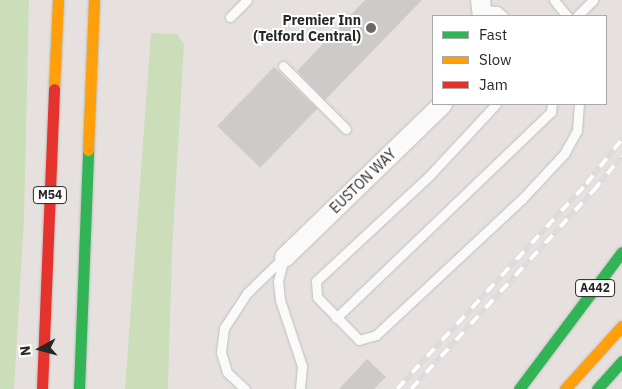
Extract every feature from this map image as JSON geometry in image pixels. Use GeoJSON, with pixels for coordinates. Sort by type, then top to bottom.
{"type":"FeatureCollection","features":[{"type":"Feature","properties":{"kind":"highway","name":"M54"},"geometry":{"type":"LineString","coordinates":[[42,389],[58,0]]}},
{"type":"Feature","properties":{"kind":"highway","name":"M54"},"geometry":{"type":"LineString","coordinates":[[79,389],[94,0]]}},
{"type":"Feature","properties":{"kind":"highway","name":"A442"},"geometry":{"type":"LineString","coordinates":[[519,389],[622,252]]}},
{"type":"Feature","properties":{"kind":"highway"},"geometry":{"type":"LineString","coordinates":[[565,389],[622,326]]}},
{"type":"Feature","properties":{"kind":"highway"},"geometry":{"type":"LineString","coordinates":[[597,389],[622,361]]}},
{"type":"Feature","properties":{"kind":"street","name":"EUSTON WAY"},"geometry":{"type":"LineString","coordinates":[[284,257],[441,105]]}},
{"type":"Feature","properties":{"kind":"lane"},"geometry":{"type":"LineString","coordinates":[[230,17],[246,0]]}},
{"type":"Feature","properties":{"kind":"lane"},"geometry":{"type":"LineString","coordinates":[[554,0],[566,15]]}},
{"type":"Feature","properties":{"kind":"lane"},"geometry":{"type":"LineString","coordinates":[[578,15],[593,0]]}},
{"type":"Feature","properties":{"kind":"lane"},"geometry":{"type":"LineString","coordinates":[[482,9],[497,11],[502,15]]}},
{"type":"Feature","properties":{"kind":"lane"},"geometry":{"type":"LineString","coordinates":[[283,66],[346,128]]}},
{"type":"Feature","properties":{"kind":"lane"},"geometry":{"type":"LineString","coordinates":[[495,105],[429,176],[316,281],[316,297],[359,340],[376,335],[522,199],[564,154],[577,131],[579,105]]}},
{"type":"Feature","properties":{"kind":"lane"},"geometry":{"type":"LineString","coordinates":[[336,318],[546,117],[551,112],[552,105]]}},
{"type":"Feature","properties":{"kind":"lane"},"geometry":{"type":"LineString","coordinates":[[245,389],[227,372],[221,352],[224,328],[247,293],[284,257]]}},
{"type":"Feature","properties":{"kind":"lane"},"geometry":{"type":"LineString","coordinates":[[284,257],[278,281],[280,300],[302,366],[300,389]]}},
{"type":"Feature","properties":{"kind":"green space"},"geometry":{"type":"Polygon","coordinates":[[[0,0],[29,0],[24,220],[14,389],[0,389],[0,0]]]}},
{"type":"Feature","properties":{"kind":"green space"},"geometry":{"type":"Polygon","coordinates":[[[151,33],[177,34],[184,44],[172,251],[168,389],[125,389],[151,33]]]}},
{"type":"Feature","properties":{"kind":"building"},"geometry":{"type":"Polygon","coordinates":[[[365,0],[422,0],[325,100],[297,71],[365,0]]]}},
{"type":"Feature","properties":{"kind":"building"},"geometry":{"type":"Polygon","coordinates":[[[274,67],[317,109],[260,168],[217,126],[274,67]]]}},
{"type":"Feature","properties":{"kind":"building"},"geometry":{"type":"Polygon","coordinates":[[[367,359],[386,377],[374,389],[339,389],[367,359]]]}},
{"type":"Feature","properties":{"kind":"railway"},"geometry":{"type":"LineString","coordinates":[[397,389],[586,184],[622,139]]}},
{"type":"Feature","properties":{"kind":"railway"},"geometry":{"type":"LineString","coordinates":[[411,389],[593,191],[622,156]]}},
{"type":"Feature","properties":{"kind":"traffic: fast"},"geometry":{"type":"LineString","coordinates":[[79,389],[88,150]]}},
{"type":"Feature","properties":{"kind":"traffic: fast"},"geometry":{"type":"LineString","coordinates":[[519,389],[622,252]]}},
{"type":"Feature","properties":{"kind":"traffic: fast"},"geometry":{"type":"LineString","coordinates":[[597,389],[622,361]]}},
{"type":"Feature","properties":{"kind":"traffic: slow"},"geometry":{"type":"LineString","coordinates":[[54,89],[58,0]]}},
{"type":"Feature","properties":{"kind":"traffic: slow"},"geometry":{"type":"LineString","coordinates":[[88,150],[94,0]]}},
{"type":"Feature","properties":{"kind":"traffic: slow"},"geometry":{"type":"LineString","coordinates":[[565,389],[622,326]]}},
{"type":"Feature","properties":{"kind":"traffic: jam"},"geometry":{"type":"LineString","coordinates":[[42,389],[54,89]]}},
{"type":"Feature","properties":{"kind":"place","name":"Premier Inn (Telford Central)"},"geometry":{"type":"Point","coordinates":[371,28]}}]}
